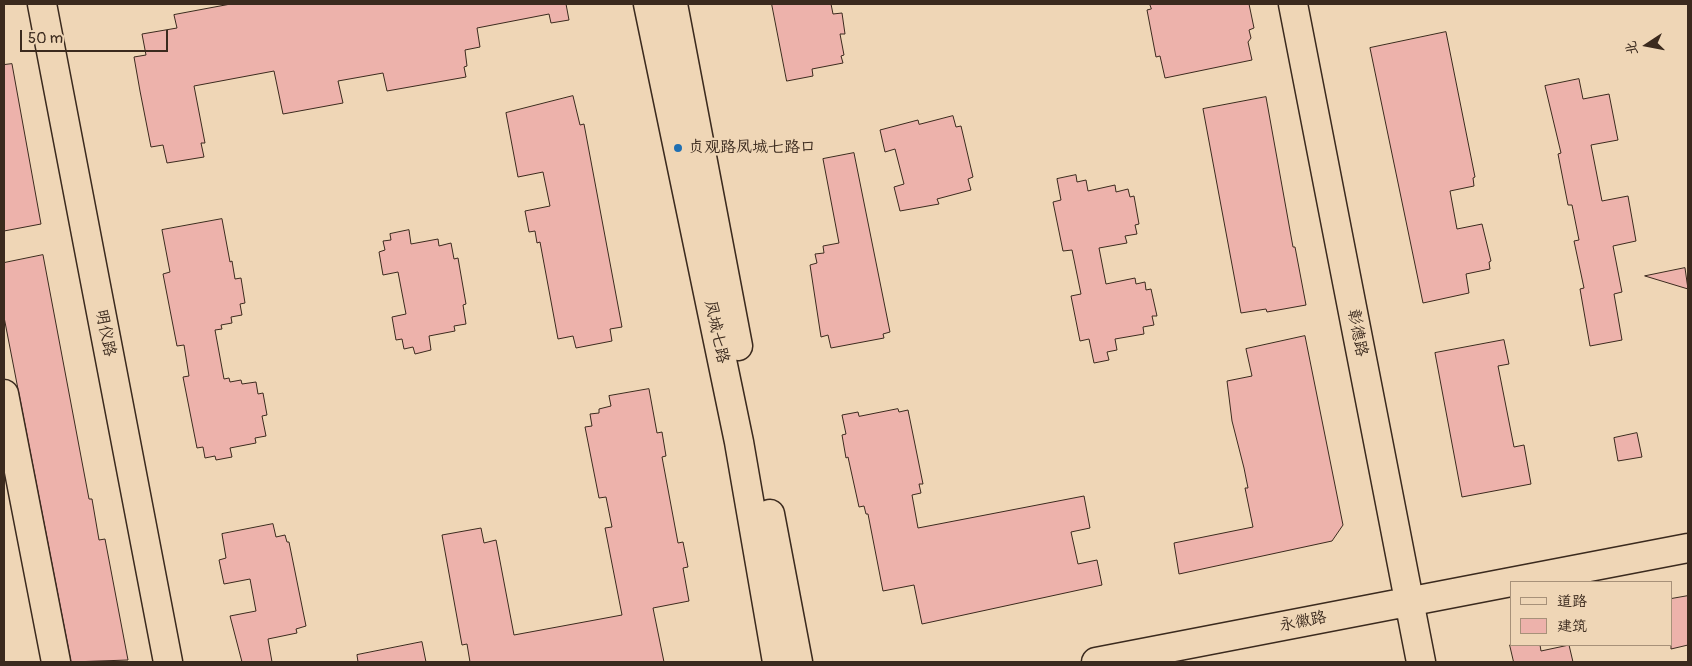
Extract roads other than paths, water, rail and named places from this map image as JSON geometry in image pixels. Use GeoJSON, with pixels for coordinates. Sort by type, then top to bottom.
{"type":"FeatureCollection","features":[{"type":"Feature","properties":{"kind":"street","name":"明仪路"},"geometry":{"type":"LineString","coordinates":[[42,4],[168,662]]}},
{"type":"Feature","properties":{"kind":"street","name":"凤城七路"},"geometry":{"type":"LineString","coordinates":[[648,4],[739,442],[776,662]]}},
{"type":"Feature","properties":{"kind":"street","name":"凤城七路"},"geometry":{"type":"LineString","coordinates":[[672,4],[798,662]]}},
{"type":"Feature","properties":{"kind":"street","name":"彰德路"},"geometry":{"type":"LineString","coordinates":[[1293,4],[1421,662]]}},
{"type":"Feature","properties":{"kind":"street"},"geometry":{"type":"LineString","coordinates":[[4,394],[56,662]]}},
{"type":"Feature","properties":{"kind":"street","name":"永徽路"},"geometry":{"type":"LineString","coordinates":[[1516,581],[1688,548]]}},
{"type":"Feature","properties":{"kind":"street","name":"永徽路"},"geometry":{"type":"LineString","coordinates":[[1096,662],[1510,582]]}},
{"type":"Feature","properties":{"kind":"place","name":"贞观路凤城七路口"},"geometry":{"type":"Point","coordinates":[678,148]}}]}
